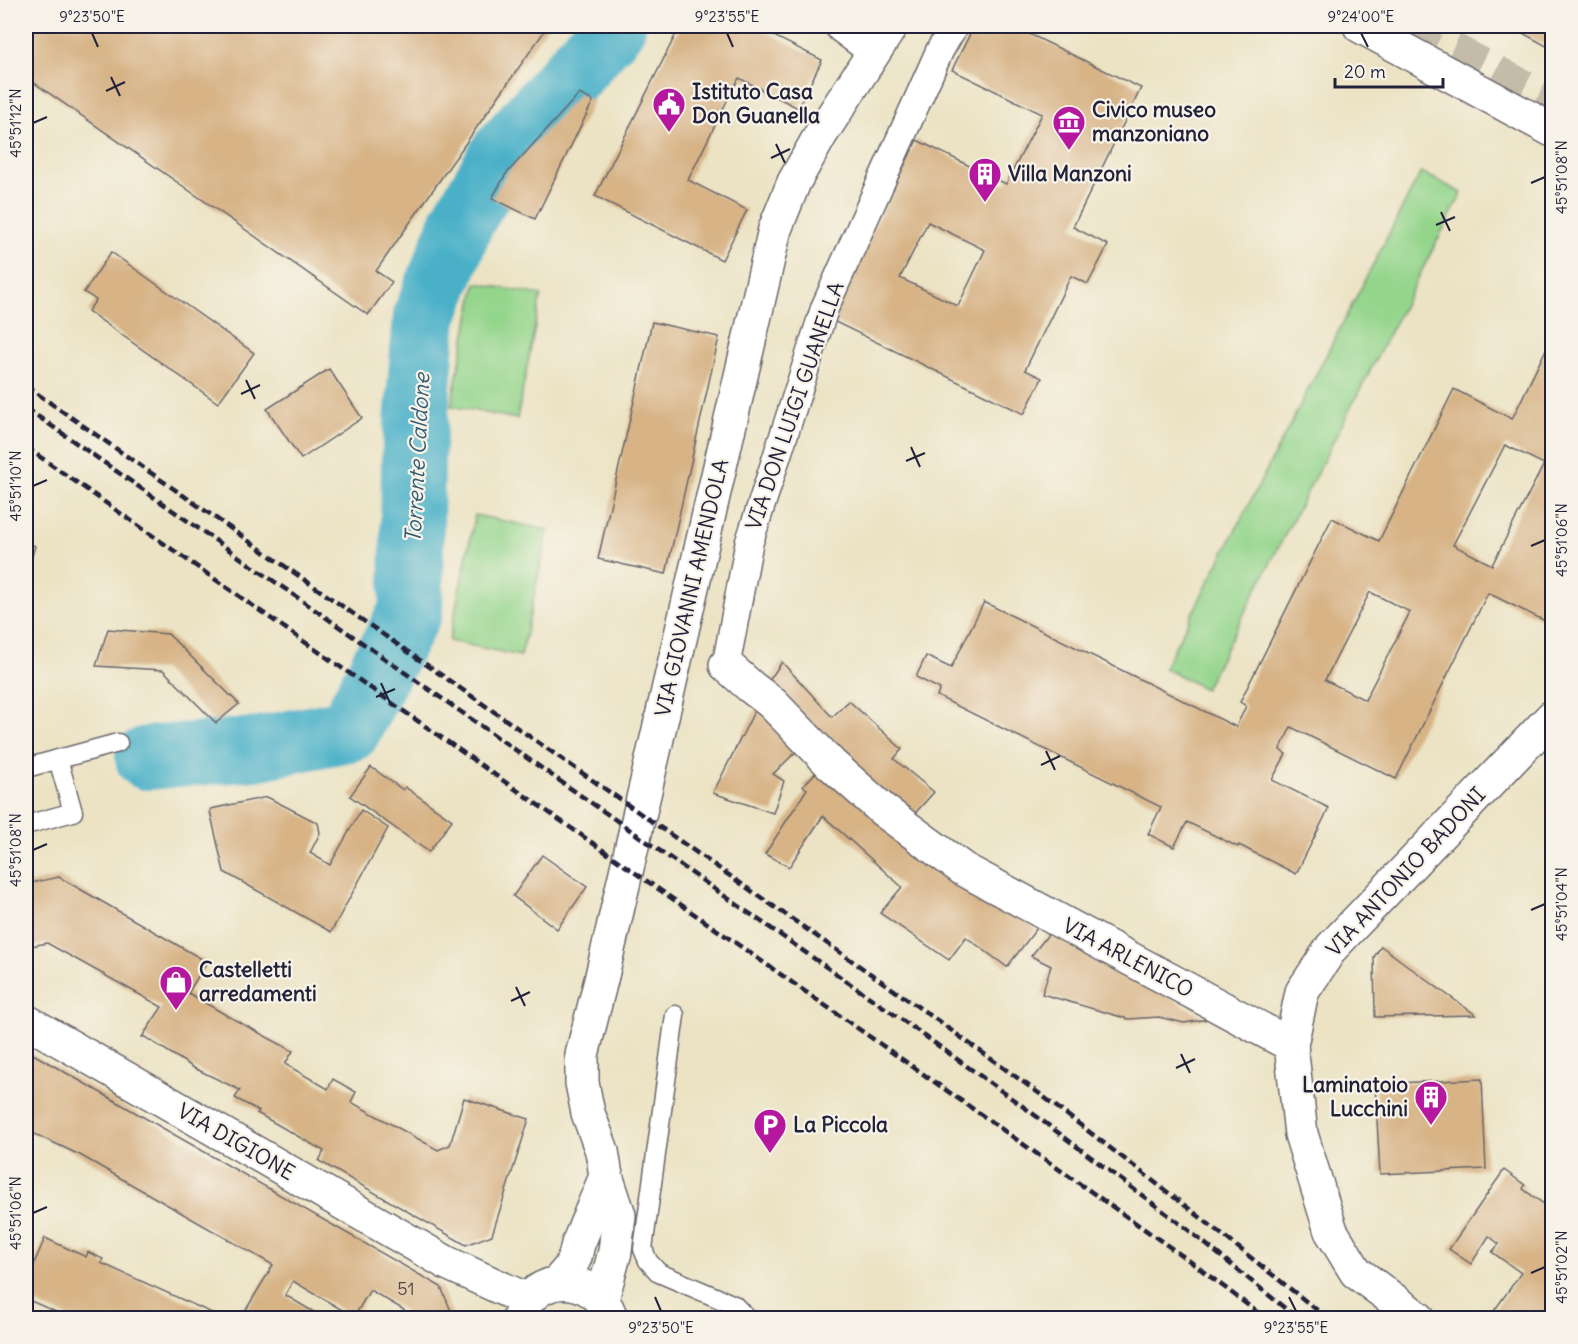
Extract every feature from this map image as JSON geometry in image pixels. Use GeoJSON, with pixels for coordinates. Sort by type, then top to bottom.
{"type":"FeatureCollection","features":[{"type":"Feature","properties":{"kind":"street"},"geometry":{"type":"LineString","coordinates":[[842,26],[883,38]]}},
{"type":"Feature","properties":{"kind":"street","name":"VIA DON LUIGI GUANELLA"},"geometry":{"type":"LineString","coordinates":[[726,665],[749,543],[825,307],[940,50],[954,26]]}},
{"type":"Feature","properties":{"kind":"street"},"geometry":{"type":"LineString","coordinates":[[1360,26],[1552,130]]}},
{"type":"Feature","properties":{"kind":"street","name":"VIA GIOVANNI AMENDOLA"},"geometry":{"type":"LineString","coordinates":[[606,1309],[619,1215],[606,1176],[602,1151],[588,1113],[582,1083],[582,1055],[775,229],[794,182],[820,134],[883,38]]}},
{"type":"Feature","properties":{"kind":"street","name":"VIA ARLENICO"},"geometry":{"type":"LineString","coordinates":[[726,665],[772,704],[831,764],[883,810],[963,868],[1290,1045]]}},
{"type":"Feature","properties":{"kind":"street","name":"VIA ANTONIO BADONI"},"geometry":{"type":"LineString","coordinates":[[1290,1045],[1302,992],[1332,947],[1552,717]]}},
{"type":"Feature","properties":{"kind":"street","name":"VIA DIGIONE"},"geometry":{"type":"LineString","coordinates":[[26,1021],[447,1263],[522,1312]]}},
{"type":"Feature","properties":{"kind":"street"},"geometry":{"type":"LineString","coordinates":[[1290,1045],[1301,1134],[1331,1231],[1356,1272],[1418,1318]]}},
{"type":"Feature","properties":{"kind":"street"},"geometry":{"type":"LineString","coordinates":[[522,1312],[537,1291],[558,1282],[569,1269],[606,1176]]}},
{"type":"Feature","properties":{"kind":"street","name":"VIA GIOVANNI AMENDOLA"},"geometry":{"type":"LineString","coordinates":[[558,1282],[576,1283],[590,1289],[606,1309]]}},
{"type":"Feature","properties":{"kind":"lane"},"geometry":{"type":"LineString","coordinates":[[26,768],[118,743]]}},
{"type":"Feature","properties":{"kind":"lane"},"geometry":{"type":"LineString","coordinates":[[26,825],[73,812],[58,759]]}},
{"type":"Feature","properties":{"kind":"lane"},"geometry":{"type":"LineString","coordinates":[[675,1015],[643,1249],[648,1261],[659,1273],[734,1305],[747,1318]]}},
{"type":"Feature","properties":{"kind":"green space"},"geometry":{"type":"Polygon","coordinates":[[[1421,172],[1462,193],[1205,689],[1164,668],[1421,172]]]}},
{"type":"Feature","properties":{"kind":"green space"},"geometry":{"type":"Polygon","coordinates":[[[476,283],[541,295],[517,419],[451,406],[476,283]]]}},
{"type":"Feature","properties":{"kind":"green space"},"geometry":{"type":"Polygon","coordinates":[[[475,515],[548,530],[521,656],[449,641],[475,515]]]}},
{"type":"Feature","properties":{"kind":"building"},"geometry":{"type":"Polygon","coordinates":[[[26,26],[548,26],[376,271],[392,282],[368,315],[26,77],[26,26]]]}},
{"type":"Feature","properties":{"kind":"building","name":"Istituto Casa Don Guanella"},"geometry":{"type":"Polygon","coordinates":[[[680,26],[754,26],[822,60],[798,108],[739,78],[727,101],[688,180],[747,210],[722,260],[595,196],[680,26]]]}},
{"type":"Feature","properties":{"kind":"building","name":"Villa Manzoni"},"geometry":{"type":"Polygon","coordinates":[[[974,26],[1013,26],[1141,88],[1073,227],[1108,245],[1088,284],[1071,276],[1025,370],[1042,378],[1024,414],[829,319],[917,140],[1006,184],[1042,114],[952,70],[974,26]],[[928,222],[900,278],[958,306],[985,250],[928,222]]]}},
{"type":"Feature","properties":{"kind":"building"},"geometry":{"type":"Polygon","coordinates":[[[1510,26],[1552,26],[1552,49],[1510,26]]]}},
{"type":"Feature","properties":{"kind":"building"},"geometry":{"type":"Polygon","coordinates":[[[579,94],[593,101],[535,219],[492,198],[506,174],[579,94]]]}},
{"type":"Feature","properties":{"kind":"building"},"geometry":{"type":"Polygon","coordinates":[[[111,252],[254,353],[218,403],[88,311],[96,300],[84,292],[111,252]]]}},
{"type":"Feature","properties":{"kind":"building"},"geometry":{"type":"Polygon","coordinates":[[[652,322],[719,337],[666,574],[598,559],[652,322]]]}},
{"type":"Feature","properties":{"kind":"building"},"geometry":{"type":"Polygon","coordinates":[[[1552,337],[1552,607],[1545,621],[1488,593],[1396,779],[1291,727],[1280,750],[1286,754],[1272,780],[1329,808],[1296,874],[1187,822],[1174,847],[1148,834],[1161,807],[937,696],[940,689],[916,677],[926,656],[951,668],[984,602],[1236,727],[1246,706],[1240,702],[1332,518],[1379,541],[1454,389],[1512,419],[1552,337]],[[1505,445],[1453,545],[1492,565],[1544,464],[1505,445]],[[1370,592],[1325,680],[1365,700],[1410,612],[1370,592]]]}},
{"type":"Feature","properties":{"kind":"building"},"geometry":{"type":"Polygon","coordinates":[[[329,369],[362,418],[301,459],[267,409],[329,369]]]}},
{"type":"Feature","properties":{"kind":"building"},"geometry":{"type":"Polygon","coordinates":[[[26,541],[35,546],[26,576],[26,541]]]}},
{"type":"Feature","properties":{"kind":"building"},"geometry":{"type":"Polygon","coordinates":[[[108,629],[168,634],[239,704],[216,723],[163,670],[96,666],[108,629]]]}},
{"type":"Feature","properties":{"kind":"building"},"geometry":{"type":"Polygon","coordinates":[[[782,662],[832,717],[849,701],[902,749],[894,759],[934,792],[910,819],[766,685],[782,662]]]}},
{"type":"Feature","properties":{"kind":"building"},"geometry":{"type":"Polygon","coordinates":[[[759,702],[803,745],[773,774],[784,781],[773,813],[713,793],[759,702]]]}},
{"type":"Feature","properties":{"kind":"building"},"geometry":{"type":"Polygon","coordinates":[[[822,766],[923,853],[1037,928],[1007,967],[966,937],[949,960],[880,913],[902,887],[823,816],[789,867],[765,854],[807,789],[803,786],[822,766]]]}},
{"type":"Feature","properties":{"kind":"building"},"geometry":{"type":"Polygon","coordinates":[[[371,767],[403,790],[405,787],[452,820],[429,852],[350,796],[371,767]]]}},
{"type":"Feature","properties":{"kind":"building"},"geometry":{"type":"Polygon","coordinates":[[[267,797],[318,823],[320,833],[310,853],[330,865],[361,810],[388,828],[331,932],[224,872],[211,809],[267,797]]]}},
{"type":"Feature","properties":{"kind":"building"},"geometry":{"type":"Polygon","coordinates":[[[542,855],[587,887],[557,929],[513,896],[542,855]]]}},
{"type":"Feature","properties":{"kind":"building"},"geometry":{"type":"Polygon","coordinates":[[[59,877],[207,962],[188,993],[293,1051],[285,1064],[328,1089],[333,1079],[356,1092],[351,1102],[438,1150],[450,1145],[464,1098],[529,1119],[492,1235],[466,1245],[319,1161],[324,1151],[235,1098],[240,1090],[194,1068],[142,1037],[162,1007],[47,943],[26,947],[26,884],[59,877]]]}},
{"type":"Feature","properties":{"kind":"building"},"geometry":{"type":"Polygon","coordinates":[[[1051,931],[1208,1019],[1184,1023],[1159,1017],[1128,1019],[1042,994],[1051,966],[1031,956],[1051,931]]]}},
{"type":"Feature","properties":{"kind":"building","name":"Laminatoio Lucchini"},"geometry":{"type":"Polygon","coordinates":[[[1381,946],[1476,1015],[1375,1017],[1374,957],[1381,946]]]}},
{"type":"Feature","properties":{"kind":"building"},"geometry":{"type":"Polygon","coordinates":[[[26,1050],[441,1287],[454,1318],[407,1318],[404,1310],[370,1290],[354,1317],[293,1281],[285,1295],[324,1318],[241,1318],[273,1265],[80,1155],[26,1130],[26,1050]]]}},
{"type":"Feature","properties":{"kind":"building","name":"Laminatoio Lucchini"},"geometry":{"type":"Polygon","coordinates":[[[1482,1079],[1486,1169],[1380,1174],[1375,1084],[1482,1079]]]}},
{"type":"Feature","properties":{"kind":"building"},"geometry":{"type":"Polygon","coordinates":[[[1504,1170],[1525,1185],[1523,1189],[1552,1210],[1552,1315],[1550,1318],[1489,1318],[1521,1273],[1492,1252],[1499,1244],[1489,1236],[1471,1264],[1449,1249],[1504,1170]]]}},
{"type":"Feature","properties":{"kind":"building"},"geometry":{"type":"Polygon","coordinates":[[[45,1238],[86,1257],[88,1252],[103,1259],[101,1263],[223,1318],[70,1318],[26,1299],[26,1282],[45,1238]]]}},
{"type":"Feature","properties":{"kind":"waterway","name":"Torrente Caldone"},"geometry":{"type":"LineString","coordinates":[[147,758],[255,749],[349,730],[411,610],[413,458],[425,316],[462,222],[503,152],[614,26]]}},
{"type":"Feature","properties":{"kind":"tunnel"},"geometry":{"type":"LineString","coordinates":[[1409,26],[1552,101]]}},
{"type":"Feature","properties":{"kind":"railway"},"geometry":{"type":"LineString","coordinates":[[26,386],[927,1013],[1040,1094],[1327,1318]]}},
{"type":"Feature","properties":{"kind":"railway"},"geometry":{"type":"LineString","coordinates":[[26,408],[915,1029],[1187,1229],[1297,1318]]}},
{"type":"Feature","properties":{"kind":"railway"},"geometry":{"type":"LineString","coordinates":[[26,447],[1191,1262],[1265,1318]]}},
{"type":"Feature","properties":{"kind":"place","name":"Istituto Casa Don Guanella"},"geometry":{"type":"Point","coordinates":[669,133]}},
{"type":"Feature","properties":{"kind":"place","name":"Civico museo manzoniano"},"geometry":{"type":"Point","coordinates":[1069,151]}},
{"type":"Feature","properties":{"kind":"place","name":"Villa Manzoni"},"geometry":{"type":"Point","coordinates":[985,203]}},
{"type":"Feature","properties":{"kind":"place","name":"Castelletti arredamenti"},"geometry":{"type":"Point","coordinates":[176,1011]}},
{"type":"Feature","properties":{"kind":"place","name":"Laminatoio Lucchini"},"geometry":{"type":"Point","coordinates":[1431,1126]}},
{"type":"Feature","properties":{"kind":"place","name":"La Piccola"},"geometry":{"type":"Point","coordinates":[770,1154]}}]}
